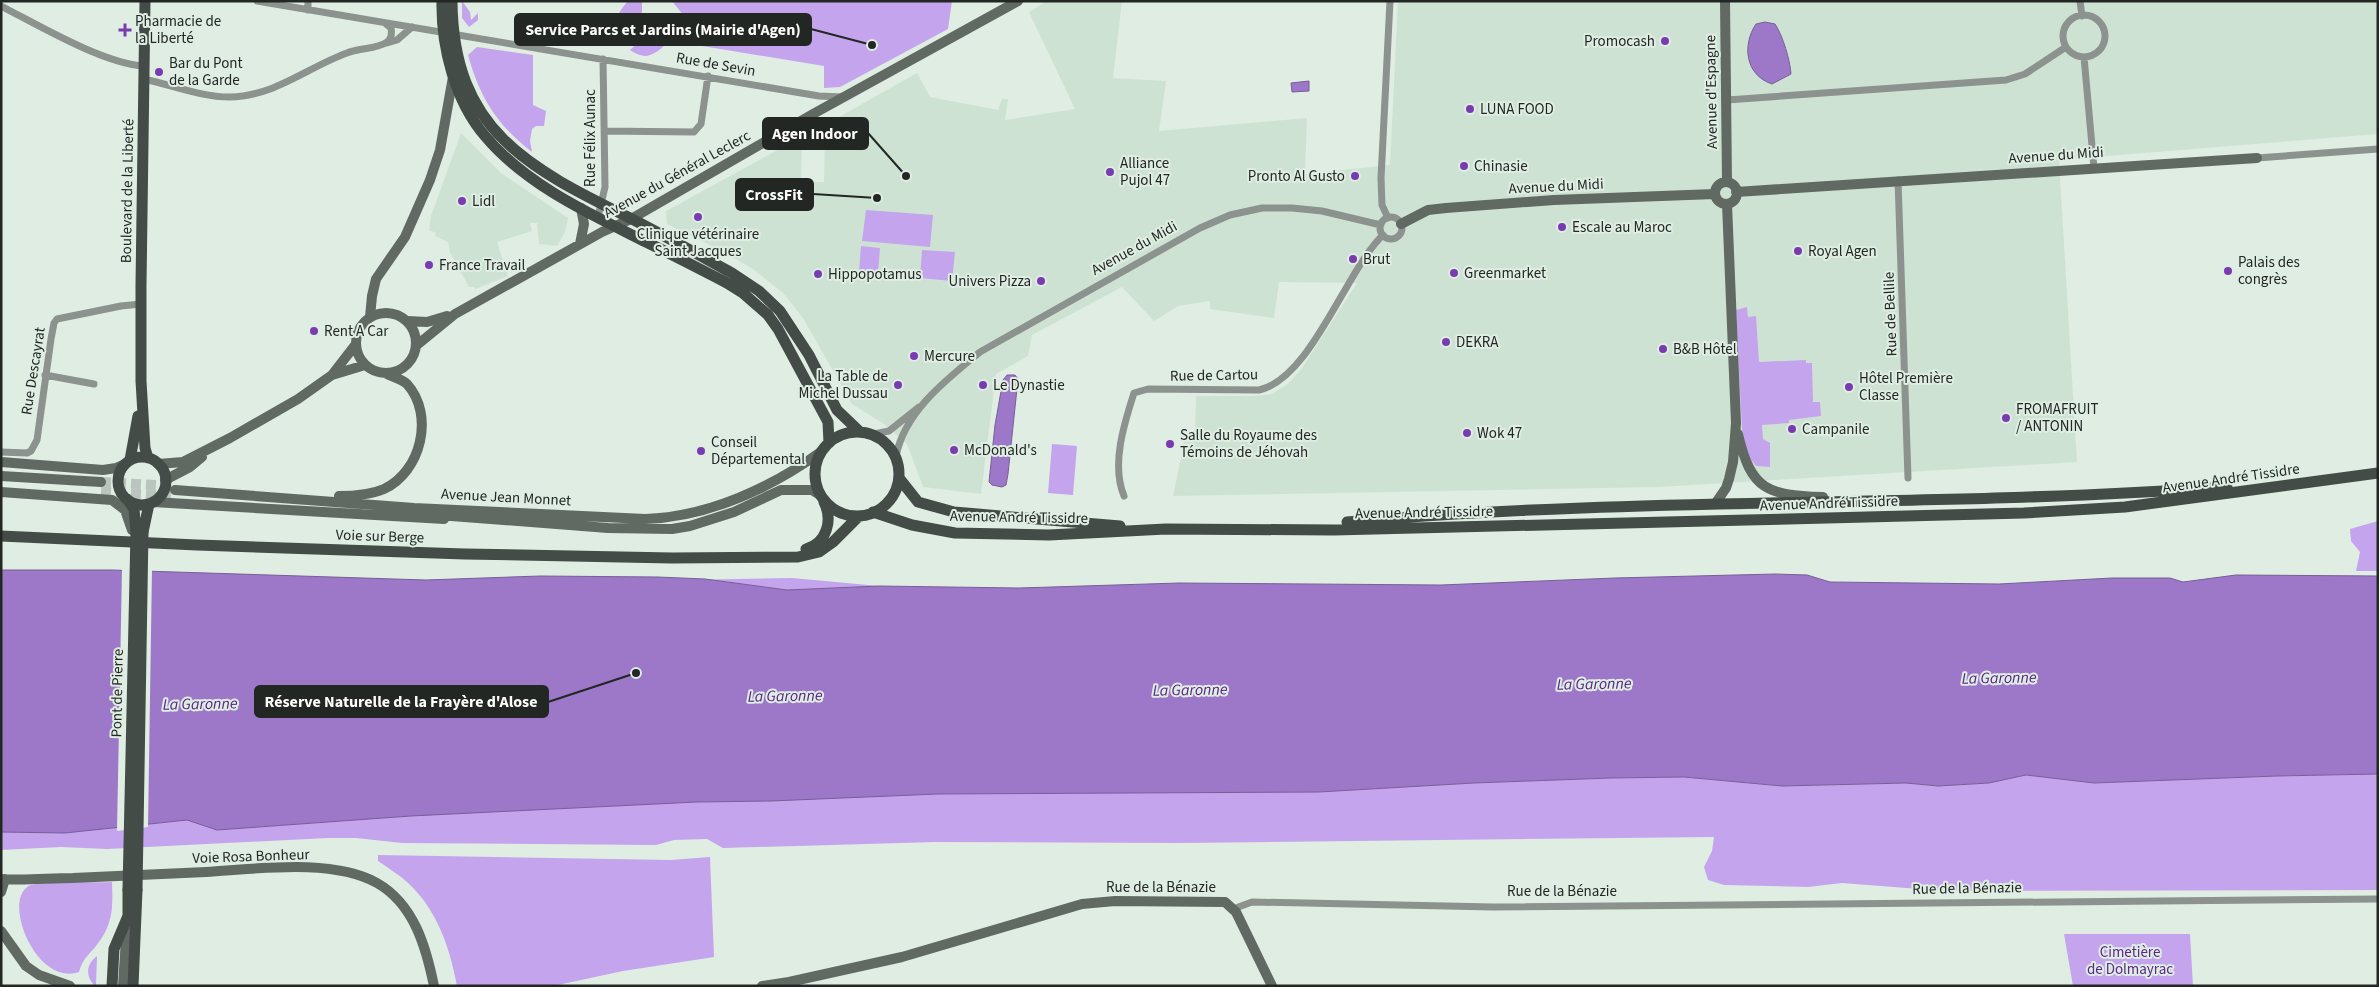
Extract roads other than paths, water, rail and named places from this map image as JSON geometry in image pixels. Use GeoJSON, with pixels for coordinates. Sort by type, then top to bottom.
{"type":"FeatureCollection","features":[{"type":"Feature","properties":{"kind":"main road","name":"Boulevard de la Liberté"},"geometry":{"type":"LineString","coordinates":[[145,1],[141,382],[145,448],[153,461]]}},
{"type":"Feature","properties":{"kind":"main road"},"geometry":{"type":"LineString","coordinates":[[442,1],[442,17],[468,88],[486,122],[504,142],[526,161],[555,180],[732,273],[759,291],[788,321],[809,355],[837,410],[865,433],[888,445],[896,456],[899,478],[890,497],[883,506],[873,512],[859,516],[846,514],[834,509],[821,498]]}},
{"type":"Feature","properties":{"kind":"main road"},"geometry":{"type":"LineString","coordinates":[[452,1],[449,34],[453,77],[466,107],[485,136],[509,161],[565,199],[743,293],[768,315],[799,364],[828,422],[825,447],[815,473],[821,498],[828,511],[828,520],[825,534],[819,543],[799,552],[759,556]]}},
{"type":"Feature","properties":{"kind":"main road","name":"Boulevard de la Liberté"},"geometry":{"type":"LineString","coordinates":[[128,462],[135,439],[141,382]]}},
{"type":"Feature","properties":{"kind":"main road"},"geometry":{"type":"LineString","coordinates":[[825,447],[842,434],[865,433]]}},
{"type":"Feature","properties":{"kind":"main road"},"geometry":{"type":"LineString","coordinates":[[142,457],[153,461],[172,488],[163,491],[151,503],[141,505],[127,499],[121,493],[118,478],[128,462],[142,457]]}},
{"type":"Feature","properties":{"kind":"main road","name":"Avenue André Tissidre"},"geometry":{"type":"LineString","coordinates":[[1279,528],[1425,515],[1576,507],[1906,501],[2148,493],[2243,486],[2378,469]]}},
{"type":"Feature","properties":{"kind":"main road","name":"Avenue André Tissidre"},"geometry":{"type":"LineString","coordinates":[[873,512],[931,529],[964,534],[1083,534],[1166,529],[1279,528],[1334,530],[2054,512],[2153,504],[2378,473]]}},
{"type":"Feature","properties":{"kind":"main road","name":"Avenue André Tissidre"},"geometry":{"type":"LineString","coordinates":[[899,478],[918,502],[960,513],[1166,529]]}},
{"type":"Feature","properties":{"kind":"main road","name":"Pont de Pierre"},"geometry":{"type":"LineString","coordinates":[[127,499],[134,509],[137,532],[132,890]]}},
{"type":"Feature","properties":{"kind":"main road","name":"Pont de Pierre"},"geometry":{"type":"LineString","coordinates":[[137,532],[151,503]]}},
{"type":"Feature","properties":{"kind":"main road"},"geometry":{"type":"LineString","coordinates":[[759,556],[809,556],[827,547],[859,516]]}},
{"type":"Feature","properties":{"kind":"main road","name":"Voie sur Berge"},"geometry":{"type":"LineString","coordinates":[[1,536],[455,553],[672,558],[759,556]]}},
{"type":"Feature","properties":{"kind":"main road"},"geometry":{"type":"LineString","coordinates":[[112,986],[114,949],[128,916],[132,890]]}},
{"type":"Feature","properties":{"kind":"main road"},"geometry":{"type":"LineString","coordinates":[[132,890],[133,986]]}},
{"type":"Feature","properties":{"kind":"street","name":"Rue de Sevin"},"geometry":{"type":"LineString","coordinates":[[257,1],[819,96],[845,97]]}},
{"type":"Feature","properties":{"kind":"street"},"geometry":{"type":"LineString","coordinates":[[308,1],[308,10]]}},
{"type":"Feature","properties":{"kind":"street","name":"Avenue du Général Leclerc"},"geometry":{"type":"LineString","coordinates":[[417,345],[455,314],[580,244],[631,219],[1018,1]]}},
{"type":"Feature","properties":{"kind":"street"},"geometry":{"type":"LineString","coordinates":[[1388,218],[1382,205],[1381,178],[1390,1]]}},
{"type":"Feature","properties":{"kind":"street","name":"Avenue d'Espagne"},"geometry":{"type":"LineString","coordinates":[[1725,1],[1727,182]]}},
{"type":"Feature","properties":{"kind":"street"},"geometry":{"type":"LineString","coordinates":[[2080,1],[2082,16]]}},
{"type":"Feature","properties":{"kind":"street"},"geometry":{"type":"LineString","coordinates":[[1,6],[86,49],[125,64],[144,66]]}},
{"type":"Feature","properties":{"kind":"street"},"geometry":{"type":"LineString","coordinates":[[2082,16],[2088,16],[2099,22],[2104,34],[2104,40],[2099,50],[2084,57],[2074,54],[2066,47],[2063,34],[2069,21],[2082,16]]}},
{"type":"Feature","properties":{"kind":"street"},"geometry":{"type":"LineString","coordinates":[[384,22],[391,28],[392,32],[391,38],[386,43]]}},
{"type":"Feature","properties":{"kind":"street"},"geometry":{"type":"LineString","coordinates":[[144,79],[217,96],[244,96],[266,90],[347,53],[397,40],[412,27]]}},
{"type":"Feature","properties":{"kind":"street"},"geometry":{"type":"LineString","coordinates":[[1727,100],[2006,80],[2025,74],[2066,47]]}},
{"type":"Feature","properties":{"kind":"street"},"geometry":{"type":"LineString","coordinates":[[2084,57],[2094,168]]}},
{"type":"Feature","properties":{"kind":"street","name":"Rue Félix Aunac"},"geometry":{"type":"LineString","coordinates":[[598,217],[605,187],[603,59]]}},
{"type":"Feature","properties":{"kind":"street"},"geometry":{"type":"LineString","coordinates":[[604,131],[694,132],[701,124],[708,76]]}},
{"type":"Feature","properties":{"kind":"street"},"geometry":{"type":"LineString","coordinates":[[370,317],[372,296],[380,271],[402,242],[427,188],[440,150],[453,77]]}},
{"type":"Feature","properties":{"kind":"street","name":"Avenue du Midi"},"geometry":{"type":"LineString","coordinates":[[1736,192],[2378,149]]}},
{"type":"Feature","properties":{"kind":"street","name":"Rue de Bellile"},"geometry":{"type":"LineString","coordinates":[[1898,180],[1908,478]]}},
{"type":"Feature","properties":{"kind":"street"},"geometry":{"type":"LineString","coordinates":[[1727,182],[1733,185],[1736,192],[1733,201],[1727,204],[1720,202],[1715,194],[1718,185],[1727,182]]}},
{"type":"Feature","properties":{"kind":"street","name":"Avenue du Midi"},"geometry":{"type":"LineString","coordinates":[[1401,224],[1428,210],[1446,208],[1562,200],[1715,194]]}},
{"type":"Feature","properties":{"kind":"street"},"geometry":{"type":"LineString","coordinates":[[1715,504],[1726,488],[1729,479],[1733,462],[1736,423],[1727,204]]}},
{"type":"Feature","properties":{"kind":"street"},"geometry":{"type":"LineString","coordinates":[[580,244],[584,224],[581,208]]}},
{"type":"Feature","properties":{"kind":"street","name":"Avenue du Midi"},"geometry":{"type":"LineString","coordinates":[[896,456],[902,434],[929,399],[948,377],[984,349],[1200,228],[1230,215],[1262,208],[1322,210],[1381,225]]}},
{"type":"Feature","properties":{"kind":"street"},"geometry":{"type":"LineString","coordinates":[[1388,218],[1394,218],[1401,224],[1402,231],[1397,237],[1388,238],[1383,235],[1381,225],[1388,218]]}},
{"type":"Feature","properties":{"kind":"street","name":"Rue de Cartou"},"geometry":{"type":"LineString","coordinates":[[1124,496],[1119,485],[1118,469],[1134,393],[1148,389],[1259,390],[1275,385],[1293,368],[1336,307],[1366,254],[1383,235]]}},
{"type":"Feature","properties":{"kind":"street","name":"Rue Descayrat"},"geometry":{"type":"LineString","coordinates":[[1,452],[31,451],[37,440],[54,323],[58,319],[121,306],[141,304]]}},
{"type":"Feature","properties":{"kind":"street"},"geometry":{"type":"LineString","coordinates":[[172,488],[353,496],[386,488],[400,478],[413,461],[420,441],[422,426],[420,409],[414,393],[406,383],[387,374],[375,372],[365,365],[357,352],[356,344],[360,328],[370,317],[388,312],[401,316],[408,321],[413,328],[417,345],[411,361],[405,368],[387,374]]}},
{"type":"Feature","properties":{"kind":"street","name":"Avenue du Général Leclerc"},"geometry":{"type":"LineString","coordinates":[[408,321],[427,322],[455,314]]}},
{"type":"Feature","properties":{"kind":"street"},"geometry":{"type":"LineString","coordinates":[[153,461],[183,462],[298,399],[332,375],[356,344]]}},
{"type":"Feature","properties":{"kind":"street"},"geometry":{"type":"LineString","coordinates":[[332,375],[365,365]]}},
{"type":"Feature","properties":{"kind":"street"},"geometry":{"type":"LineString","coordinates":[[45,375],[94,384]]}},
{"type":"Feature","properties":{"kind":"street","name":"Avenue du Midi"},"geometry":{"type":"LineString","coordinates":[[865,433],[889,430],[929,399]]}},
{"type":"Feature","properties":{"kind":"street"},"geometry":{"type":"LineString","coordinates":[[1736,423],[1744,459],[1749,471],[1761,483],[1783,493],[1906,501]]}},
{"type":"Feature","properties":{"kind":"street"},"geometry":{"type":"LineString","coordinates":[[172,488],[190,467],[217,445]]}},
{"type":"Feature","properties":{"kind":"street","name":"Avenue Jean Monnet"},"geometry":{"type":"LineString","coordinates":[[172,488],[414,508],[645,519],[671,518],[706,510],[732,501],[809,461],[825,447]]}},
{"type":"Feature","properties":{"kind":"street"},"geometry":{"type":"LineString","coordinates":[[1,462],[103,470],[116,468],[128,462]]}},
{"type":"Feature","properties":{"kind":"street"},"geometry":{"type":"LineString","coordinates":[[1,476],[101,487],[1,485]]}},
{"type":"Feature","properties":{"kind":"street","name":"Avenue Jean Monnet"},"geometry":{"type":"LineString","coordinates":[[172,488],[475,519],[608,528],[672,529],[690,526],[734,512],[781,490],[812,490],[821,498]]}},
{"type":"Feature","properties":{"kind":"street"},"geometry":{"type":"LineString","coordinates":[[1,492],[112,500],[125,510],[137,532]]}},
{"type":"Feature","properties":{"kind":"street"},"geometry":{"type":"LineString","coordinates":[[151,503],[420,519],[475,519]]}},
{"type":"Feature","properties":{"kind":"street","name":"Voie Rosa Bonheur"},"geometry":{"type":"LineString","coordinates":[[3,879],[272,868],[341,870],[360,875],[379,884],[396,897],[409,912],[420,935],[434,986]]}},
{"type":"Feature","properties":{"kind":"street"},"geometry":{"type":"LineString","coordinates":[[1,892],[3,879]]}},
{"type":"Feature","properties":{"kind":"street","name":"Rue de la Bénazie"},"geometry":{"type":"LineString","coordinates":[[762,986],[902,957],[1066,908],[1115,901],[1220,901],[1234,909],[1252,902],[1503,907],[2378,899]]}},
{"type":"Feature","properties":{"kind":"street"},"geometry":{"type":"LineString","coordinates":[[1234,909],[1272,986]]}},
{"type":"Feature","properties":{"kind":"street"},"geometry":{"type":"LineString","coordinates":[[123,986],[128,916]]}},
{"type":"Feature","properties":{"kind":"street"},"geometry":{"type":"LineString","coordinates":[[1,924],[2,933],[26,966],[39,975],[70,986]]}},
{"type":"Feature","properties":{"kind":"water"},"geometry":{"type":"Polygon","coordinates":[[[1765,22],[1775,24],[1781,35],[1786,48],[1791,74],[1772,84],[1763,80],[1751,67],[1748,50],[1749,41],[1756,24],[1765,22]]]}},
{"type":"Feature","properties":{"kind":"water"},"geometry":{"type":"Polygon","coordinates":[[[1309,81],[1309,91],[1292,92],[1291,83],[1309,81]]]}},
{"type":"Feature","properties":{"kind":"water"},"geometry":{"type":"Polygon","coordinates":[[[1007,375],[1015,375],[1018,379],[1008,474],[1006,485],[1002,487],[992,485],[989,482],[995,425],[1003,380],[1007,375]]]}},
{"type":"Feature","properties":{"kind":"water","name":"La Garonne"},"geometry":{"type":"Polygon","coordinates":[[[1,570],[112,570],[426,580],[540,576],[658,577],[705,579],[787,590],[879,586],[1019,588],[1179,583],[1441,585],[1775,574],[1807,575],[1830,582],[1999,584],[2112,578],[2170,578],[2183,582],[2236,575],[2378,576],[2378,774],[2094,783],[2026,775],[1989,783],[1938,786],[1906,783],[1782,786],[1684,777],[1611,778],[1474,783],[1319,792],[938,794],[697,802],[411,816],[217,830],[187,820],[65,833],[1,832],[1,570]]]}},
{"type":"Feature","properties":{"kind":"tunnel"},"geometry":{"type":"LineString","coordinates":[[101,482],[175,486]]}},
{"type":"Feature","properties":{"kind":"tunnel"},"geometry":{"type":"LineString","coordinates":[[101,492],[174,496]]}},
{"type":"Feature","properties":{"kind":"place","name":"Pharmacie de la Liberté"},"geometry":{"type":"Point","coordinates":[125,30]}},
{"type":"Feature","properties":{"kind":"place","name":"Promocash"},"geometry":{"type":"Point","coordinates":[1665,41]}},
{"type":"Feature","properties":{"kind":"place","name":"Service Parcs et Jardins (Mairie d'Agen)"},"geometry":{"type":"Point","coordinates":[872,45]}},
{"type":"Feature","properties":{"kind":"place","name":"Bar du Pont de la Garde"},"geometry":{"type":"Point","coordinates":[159,72]}},
{"type":"Feature","properties":{"kind":"place","name":"LUNA FOOD"},"geometry":{"type":"Point","coordinates":[1470,109]}},
{"type":"Feature","properties":{"kind":"place","name":"Chinasie"},"geometry":{"type":"Point","coordinates":[1464,166]}},
{"type":"Feature","properties":{"kind":"place","name":"Alliance Pujol 47"},"geometry":{"type":"Point","coordinates":[1110,172]}},
{"type":"Feature","properties":{"kind":"place","name":"Agen Indoor"},"geometry":{"type":"Point","coordinates":[906,176]}},
{"type":"Feature","properties":{"kind":"place","name":"Pronto Al Gusto"},"geometry":{"type":"Point","coordinates":[1355,176]}},
{"type":"Feature","properties":{"kind":"place","name":"CrossFit"},"geometry":{"type":"Point","coordinates":[877,198]}},
{"type":"Feature","properties":{"kind":"place","name":"Lidl"},"geometry":{"type":"Point","coordinates":[462,201]}},
{"type":"Feature","properties":{"kind":"place","name":"Clinique vétérinaire Saint Jacques"},"geometry":{"type":"Point","coordinates":[698,217]}},
{"type":"Feature","properties":{"kind":"place","name":"Escale au Maroc"},"geometry":{"type":"Point","coordinates":[1562,227]}},
{"type":"Feature","properties":{"kind":"place","name":"Royal Agen"},"geometry":{"type":"Point","coordinates":[1798,251]}},
{"type":"Feature","properties":{"kind":"place","name":"Brut"},"geometry":{"type":"Point","coordinates":[1353,259]}},
{"type":"Feature","properties":{"kind":"place","name":"France Travail"},"geometry":{"type":"Point","coordinates":[429,265]}},
{"type":"Feature","properties":{"kind":"place","name":"Palais des congrès"},"geometry":{"type":"Point","coordinates":[2228,271]}},
{"type":"Feature","properties":{"kind":"place","name":"Greenmarket"},"geometry":{"type":"Point","coordinates":[1454,273]}},
{"type":"Feature","properties":{"kind":"place","name":"Hippopotamus"},"geometry":{"type":"Point","coordinates":[818,274]}},
{"type":"Feature","properties":{"kind":"place","name":"Univers Pizza"},"geometry":{"type":"Point","coordinates":[1041,281]}},
{"type":"Feature","properties":{"kind":"place","name":"Rent A Car"},"geometry":{"type":"Point","coordinates":[314,331]}},
{"type":"Feature","properties":{"kind":"place","name":"DEKRA"},"geometry":{"type":"Point","coordinates":[1446,342]}},
{"type":"Feature","properties":{"kind":"place","name":"B&B Hôtel"},"geometry":{"type":"Point","coordinates":[1663,349]}},
{"type":"Feature","properties":{"kind":"place","name":"Mercure"},"geometry":{"type":"Point","coordinates":[914,356]}},
{"type":"Feature","properties":{"kind":"place","name":"La Table de Michel Dussau"},"geometry":{"type":"Point","coordinates":[898,385]}},
{"type":"Feature","properties":{"kind":"place","name":"Le Dynastie"},"geometry":{"type":"Point","coordinates":[983,385]}},
{"type":"Feature","properties":{"kind":"place","name":"Hôtel Première Classe"},"geometry":{"type":"Point","coordinates":[1849,387]}},
{"type":"Feature","properties":{"kind":"place","name":"FROMAFRUIT / ANTONIN"},"geometry":{"type":"Point","coordinates":[2006,418]}},
{"type":"Feature","properties":{"kind":"place","name":"Campanile"},"geometry":{"type":"Point","coordinates":[1792,429]}},
{"type":"Feature","properties":{"kind":"place","name":"Wok 47"},"geometry":{"type":"Point","coordinates":[1467,433]}},
{"type":"Feature","properties":{"kind":"place","name":"Salle du Royaume des Témoins de Jéhovah"},"geometry":{"type":"Point","coordinates":[1170,444]}},
{"type":"Feature","properties":{"kind":"place","name":"McDonald's"},"geometry":{"type":"Point","coordinates":[954,450]}},
{"type":"Feature","properties":{"kind":"place","name":"Conseil Départemental"},"geometry":{"type":"Point","coordinates":[701,451]}},
{"type":"Feature","properties":{"kind":"place","name":"Réserve Naturelle de la Frayère d'Alose"},"geometry":{"type":"Point","coordinates":[636,673]}},
{"type":"Feature","properties":{"kind":"park label","name":"Cimetière de Dolmayrac"},"geometry":{"type":"Point","coordinates":[2130,960]}}]}
